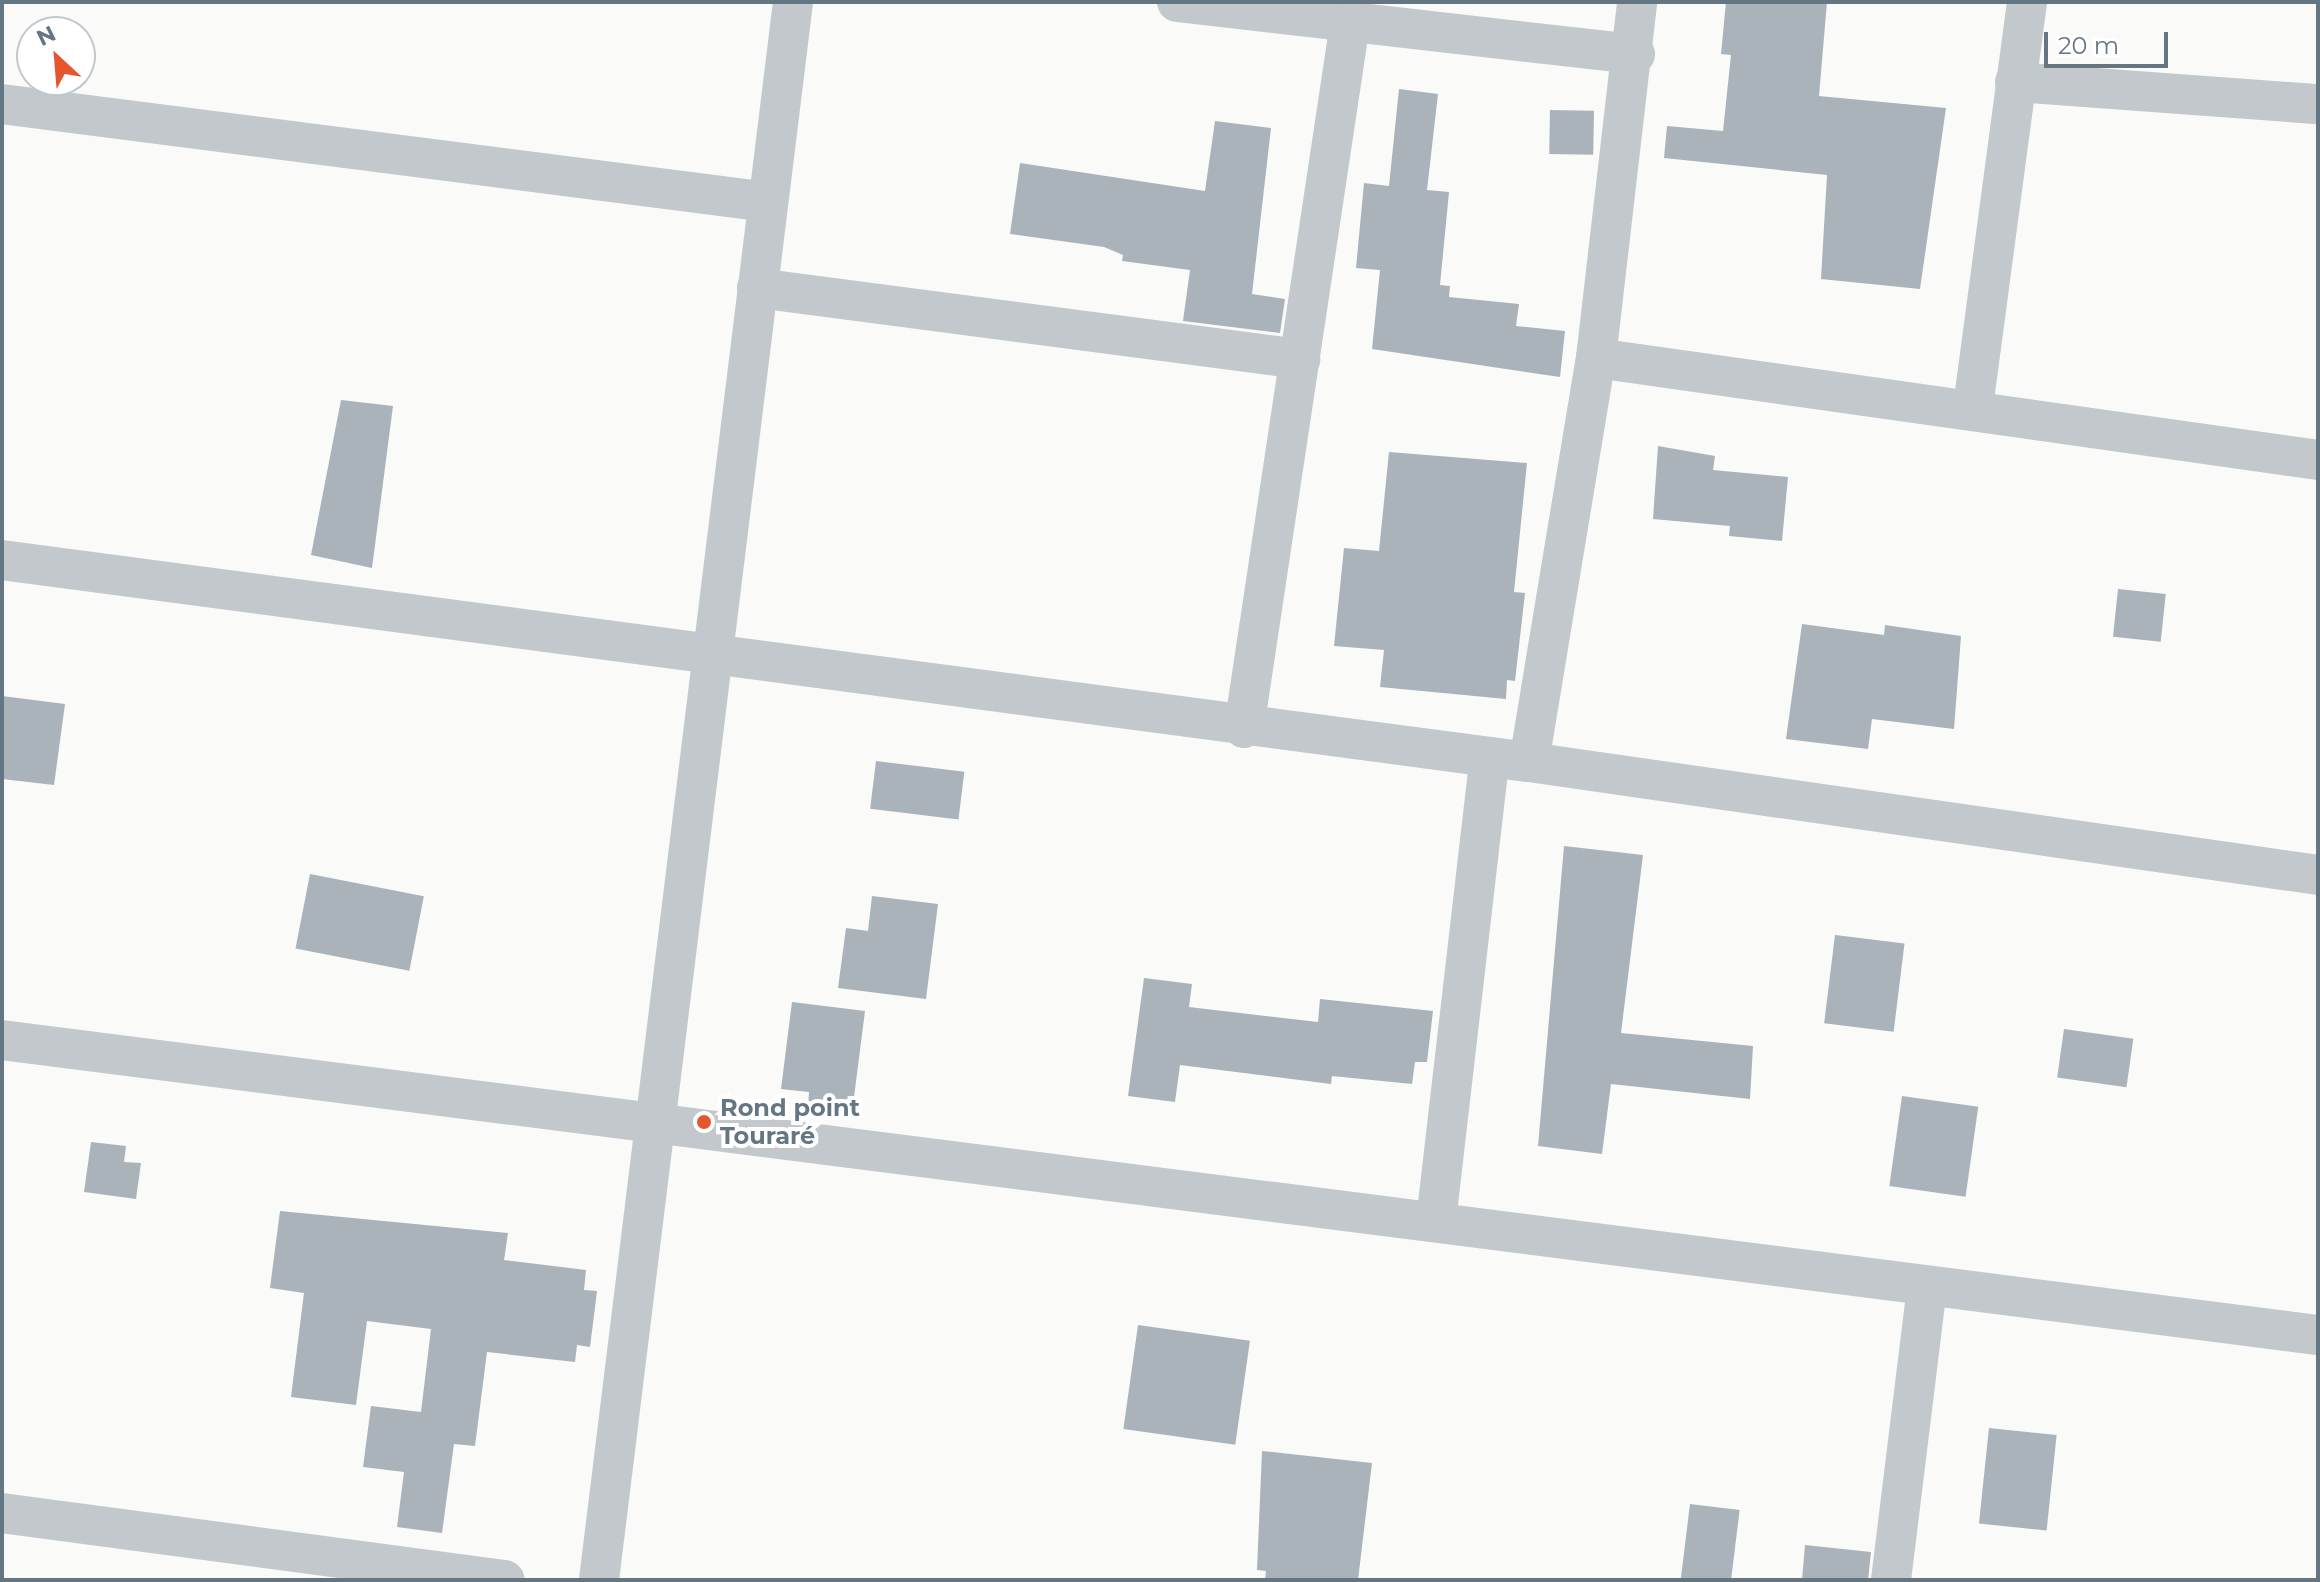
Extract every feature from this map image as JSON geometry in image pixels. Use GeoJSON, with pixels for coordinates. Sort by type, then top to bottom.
{"type":"FeatureCollection","features":[{"type":"Feature","properties":{"kind":"street"},"geometry":{"type":"LineString","coordinates":[[599,1580],[793,2]]}},
{"type":"Feature","properties":{"kind":"street"},"geometry":{"type":"LineString","coordinates":[[1177,2],[1635,54]]}},
{"type":"Feature","properties":{"kind":"street"},"geometry":{"type":"LineString","coordinates":[[1529,762],[1596,358],[1635,54],[1637,2]]}},
{"type":"Feature","properties":{"kind":"street"},"geometry":{"type":"LineString","coordinates":[[1973,407],[2027,2]]}},
{"type":"Feature","properties":{"kind":"street"},"geometry":{"type":"LineString","coordinates":[[1244,728],[1350,23]]}},
{"type":"Feature","properties":{"kind":"street"},"geometry":{"type":"LineString","coordinates":[[2015,82],[2318,104]]}},
{"type":"Feature","properties":{"kind":"street"},"geometry":{"type":"LineString","coordinates":[[2,104],[768,202]]}},
{"type":"Feature","properties":{"kind":"street"},"geometry":{"type":"LineString","coordinates":[[757,288],[1300,359]]}},
{"type":"Feature","properties":{"kind":"street"},"geometry":{"type":"LineString","coordinates":[[1596,358],[1973,407],[2318,460]]}},
{"type":"Feature","properties":{"kind":"street"},"geometry":{"type":"LineString","coordinates":[[2,560],[1244,728],[1529,762],[2318,875]]}},
{"type":"Feature","properties":{"kind":"street"},"geometry":{"type":"LineString","coordinates":[[1436,1221],[1490,757]]}},
{"type":"Feature","properties":{"kind":"street"},"geometry":{"type":"LineString","coordinates":[[2,1040],[2318,1335]]}},
{"type":"Feature","properties":{"kind":"street"},"geometry":{"type":"LineString","coordinates":[[1891,1580],[1927,1287]]}},
{"type":"Feature","properties":{"kind":"street"},"geometry":{"type":"LineString","coordinates":[[2,1513],[505,1580]]}},
{"type":"Feature","properties":{"kind":"building"},"geometry":{"type":"Polygon","coordinates":[[[1726,2],[1827,2],[1819,96],[1946,108],[1920,289],[1821,279],[1827,175],[1664,158],[1667,126],[1723,131],[1731,55],[1721,54],[1726,2]]]}},
{"type":"Feature","properties":{"kind":"building"},"geometry":{"type":"Polygon","coordinates":[[[1399,89],[1438,94],[1427,190],[1449,192],[1440,285],[1450,286],[1449,297],[1519,304],[1516,326],[1565,331],[1560,377],[1372,349],[1380,270],[1356,268],[1364,183],[1389,186],[1399,89]]]}},
{"type":"Feature","properties":{"kind":"building"},"geometry":{"type":"Polygon","coordinates":[[[1550,110],[1594,111],[1593,155],[1549,154],[1550,110]]]}},
{"type":"Feature","properties":{"kind":"building"},"geometry":{"type":"Polygon","coordinates":[[[1215,121],[1271,128],[1252,294],[1285,299],[1280,333],[1183,321],[1190,270],[1122,261],[1123,255],[1104,247],[1010,234],[1020,163],[1205,191],[1215,121]]]}},
{"type":"Feature","properties":{"kind":"building"},"geometry":{"type":"Polygon","coordinates":[[[341,400],[393,406],[372,568],[311,555],[341,400]]]}},
{"type":"Feature","properties":{"kind":"building"},"geometry":{"type":"Polygon","coordinates":[[[1658,446],[1715,456],[1713,470],[1788,477],[1782,541],[1729,536],[1730,526],[1653,519],[1658,446]]]}},
{"type":"Feature","properties":{"kind":"building"},"geometry":{"type":"Polygon","coordinates":[[[1389,452],[1527,463],[1514,592],[1525,593],[1515,681],[1507,680],[1506,699],[1380,687],[1384,650],[1334,646],[1344,548],[1379,551],[1389,452]]]}},
{"type":"Feature","properties":{"kind":"building"},"geometry":{"type":"Polygon","coordinates":[[[2118,589],[2166,594],[2161,642],[2113,637],[2118,589]]]}},
{"type":"Feature","properties":{"kind":"building"},"geometry":{"type":"Polygon","coordinates":[[[1802,624],[1884,635],[1885,625],[1961,636],[1954,729],[1872,719],[1868,749],[1786,739],[1802,624]]]}},
{"type":"Feature","properties":{"kind":"building"},"geometry":{"type":"Polygon","coordinates":[[[2,696],[65,704],[54,785],[2,779],[2,696]]]}},
{"type":"Feature","properties":{"kind":"building"},"geometry":{"type":"Polygon","coordinates":[[[876,761],[964,772],[958,819],[870,809],[876,761]]]}},
{"type":"Feature","properties":{"kind":"building"},"geometry":{"type":"Polygon","coordinates":[[[1564,846],[1643,855],[1621,1033],[1753,1046],[1750,1099],[1611,1084],[1602,1154],[1538,1146],[1564,846]]]}},
{"type":"Feature","properties":{"kind":"building"},"geometry":{"type":"Polygon","coordinates":[[[310,874],[424,896],[409,971],[295,949],[310,874]]]}},
{"type":"Feature","properties":{"kind":"building"},"geometry":{"type":"Polygon","coordinates":[[[872,896],[938,904],[926,999],[838,988],[846,928],[868,931],[872,896]]]}},
{"type":"Feature","properties":{"kind":"building"},"geometry":{"type":"Polygon","coordinates":[[[1835,935],[1904,944],[1894,1032],[1824,1023],[1835,935]]]}},
{"type":"Feature","properties":{"kind":"building"},"geometry":{"type":"Polygon","coordinates":[[[1144,978],[1192,984],[1189,1007],[1318,1022],[1320,999],[1433,1011],[1427,1062],[1415,1062],[1412,1084],[1332,1076],[1331,1084],[1180,1065],[1175,1102],[1128,1096],[1144,978]]]}},
{"type":"Feature","properties":{"kind":"building"},"geometry":{"type":"Polygon","coordinates":[[[792,1002],[865,1011],[852,1113],[808,1108],[809,1092],[781,1089],[792,1002]]]}},
{"type":"Feature","properties":{"kind":"building"},"geometry":{"type":"Polygon","coordinates":[[[2064,1029],[2133,1039],[2126,1087],[2057,1078],[2064,1029]]]}},
{"type":"Feature","properties":{"kind":"building"},"geometry":{"type":"Polygon","coordinates":[[[1902,1096],[1978,1107],[1966,1197],[1889,1186],[1902,1096]]]}},
{"type":"Feature","properties":{"kind":"building"},"geometry":{"type":"Polygon","coordinates":[[[91,1142],[126,1146],[124,1162],[141,1163],[136,1199],[84,1192],[91,1142]]]}},
{"type":"Feature","properties":{"kind":"building"},"geometry":{"type":"Polygon","coordinates":[[[280,1211],[508,1233],[504,1260],[586,1270],[584,1290],[597,1291],[590,1347],[577,1345],[575,1362],[487,1352],[475,1446],[454,1444],[442,1533],[397,1527],[404,1472],[363,1467],[371,1406],[421,1412],[431,1329],[367,1321],[356,1405],[291,1397],[304,1293],[270,1288],[280,1211]]]}},
{"type":"Feature","properties":{"kind":"building"},"geometry":{"type":"Polygon","coordinates":[[[1138,1325],[1250,1341],[1235,1445],[1123,1429],[1138,1325]]]}},
{"type":"Feature","properties":{"kind":"building"},"geometry":{"type":"Polygon","coordinates":[[[1989,1428],[2057,1435],[2047,1531],[1979,1523],[1989,1428]]]}},
{"type":"Feature","properties":{"kind":"building"},"geometry":{"type":"Polygon","coordinates":[[[1262,1451],[1372,1463],[1358,1580],[1265,1580],[1266,1571],[1257,1570],[1262,1451]]]}},
{"type":"Feature","properties":{"kind":"building"},"geometry":{"type":"Polygon","coordinates":[[[1690,1504],[1740,1510],[1731,1580],[1681,1579],[1690,1504]]]}},
{"type":"Feature","properties":{"kind":"building"},"geometry":{"type":"Polygon","coordinates":[[[1805,1545],[1871,1552],[1868,1580],[1802,1580],[1805,1545]]]}},
{"type":"Feature","properties":{"kind":"place","name":"Rond point Touraré"},"geometry":{"type":"Point","coordinates":[704,1122]}}]}
